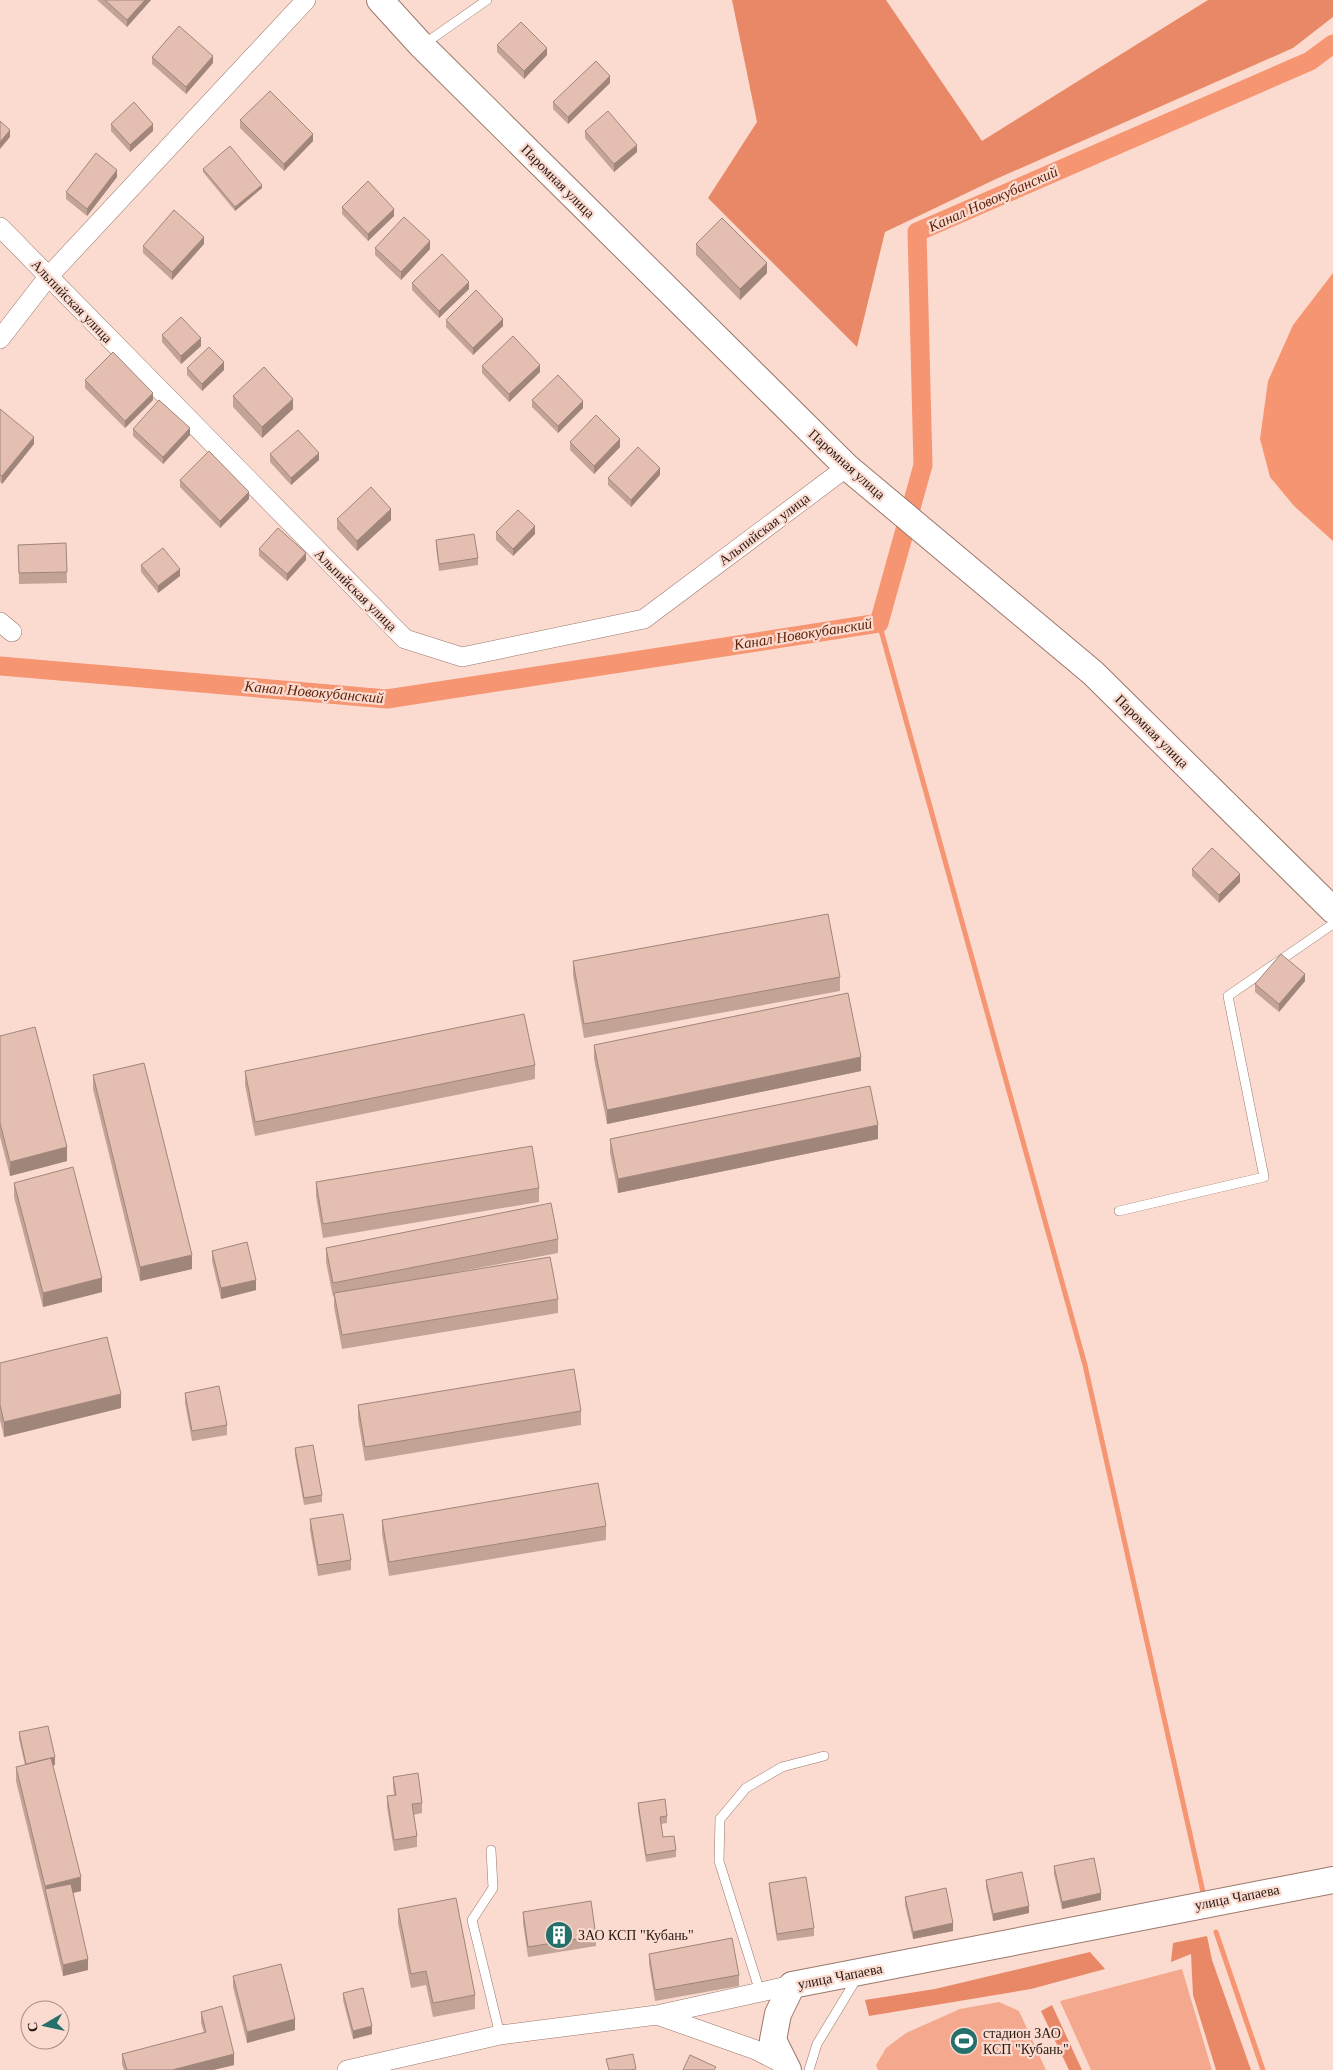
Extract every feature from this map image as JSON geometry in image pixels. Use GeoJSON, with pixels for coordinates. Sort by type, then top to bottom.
{"type":"FeatureCollection","features":[{"type":"Feature","properties":{"kind":"main road","name":"Паромная улица"},"geometry":{"type":"LineString","coordinates":[[380,0],[421,45],[856,474],[1093,673],[1333,910]]}},
{"type":"Feature","properties":{"kind":"main road","name":"улица Чапаева"},"geometry":{"type":"LineString","coordinates":[[792,1985],[1272,1890],[1333,1880]]}},
{"type":"Feature","properties":{"kind":"main road"},"geometry":{"type":"LineString","coordinates":[[792,1985],[778,2014],[773,2040],[795,2069]]}},
{"type":"Feature","properties":{"kind":"street"},"geometry":{"type":"LineString","coordinates":[[0,339],[48,277],[306,0]]}},
{"type":"Feature","properties":{"kind":"street","name":"Альпийская улица"},"geometry":{"type":"LineString","coordinates":[[0,227],[405,639],[462,657],[644,619],[856,474]]}},
{"type":"Feature","properties":{"kind":"street","name":"улица Чапаева"},"geometry":{"type":"LineString","coordinates":[[347,2070],[500,2034],[657,2015],[792,1985]]}},
{"type":"Feature","properties":{"kind":"street"},"geometry":{"type":"LineString","coordinates":[[657,2015],[756,2050],[795,2069]]}},
{"type":"Feature","properties":{"kind":"lane"},"geometry":{"type":"LineString","coordinates":[[421,45],[487,0]]}},
{"type":"Feature","properties":{"kind":"lane"},"geometry":{"type":"LineString","coordinates":[[1119,1211],[1264,1177],[1228,996],[1333,924]]}},
{"type":"Feature","properties":{"kind":"lane"},"geometry":{"type":"LineString","coordinates":[[760,1992],[718,1861],[720,1819],[746,1788],[782,1767],[824,1756]]}},
{"type":"Feature","properties":{"kind":"lane"},"geometry":{"type":"LineString","coordinates":[[491,1850],[493,1888],[472,1920],[500,2034]]}},
{"type":"Feature","properties":{"kind":"lane"},"geometry":{"type":"LineString","coordinates":[[795,2069],[817,2044],[861,1972]]}},
{"type":"Feature","properties":{"kind":"shaded area"},"geometry":{"type":"Polygon","coordinates":[[[732,0],[886,0],[982,141],[1208,0],[1333,0],[1333,17],[1293,48],[996,179],[885,232],[857,347],[708,198],[757,122],[732,0]]]}},
{"type":"Feature","properties":{"kind":"shaded area"},"geometry":{"type":"Polygon","coordinates":[[[1333,273],[1333,541],[1294,506],[1270,477],[1260,439],[1268,381],[1293,325],[1333,273]]]}},
{"type":"Feature","properties":{"kind":"shaded area"},"geometry":{"type":"Polygon","coordinates":[[[1207,1936],[1212,1960],[1251,2070],[1216,2070],[1193,1995],[1191,1954],[1171,1962],[1173,1943],[1207,1936]]]}},
{"type":"Feature","properties":{"kind":"shaded area"},"geometry":{"type":"Polygon","coordinates":[[[1090,1952],[1105,1969],[1031,1989],[869,2016],[865,2000],[935,1989],[1090,1952]]]}},
{"type":"Feature","properties":{"kind":"shaded area"},"geometry":{"type":"Polygon","coordinates":[[[1182,1969],[1212,2070],[1091,2070],[1060,2001],[1182,1969]]]}},
{"type":"Feature","properties":{"kind":"shaded area","name":"стадион ЗАО КСП \"Кубань\""},"geometry":{"type":"Polygon","coordinates":[[[999,2002],[1019,2011],[1046,2070],[878,2070],[876,2065],[886,2048],[906,2033],[960,2009],[999,2002]]]}},
{"type":"Feature","properties":{"kind":"shaded area"},"geometry":{"type":"Polygon","coordinates":[[[1052,2005],[1082,2070],[1069,2070],[1041,2011],[1052,2005]]]}},
{"type":"Feature","properties":{"kind":"building"},"geometry":{"type":"Polygon","coordinates":[[[105,0],[145,0],[127,20],[105,0]]]}},
{"type":"Feature","properties":{"kind":"building"},"geometry":{"type":"Polygon","coordinates":[[[521,22],[547,48],[524,71],[497,45],[521,22]]]}},
{"type":"Feature","properties":{"kind":"building"},"geometry":{"type":"Polygon","coordinates":[[[179,26],[213,56],[186,87],[152,57],[179,26]]]}},
{"type":"Feature","properties":{"kind":"building"},"geometry":{"type":"Polygon","coordinates":[[[596,61],[610,76],[568,117],[553,102],[596,61]]]}},
{"type":"Feature","properties":{"kind":"building"},"geometry":{"type":"Polygon","coordinates":[[[270,91],[313,134],[284,164],[240,120],[270,91]]]}},
{"type":"Feature","properties":{"kind":"building"},"geometry":{"type":"Polygon","coordinates":[[[134,102],[153,124],[130,145],[111,124],[134,102]]]}},
{"type":"Feature","properties":{"kind":"building"},"geometry":{"type":"Polygon","coordinates":[[[608,111],[637,145],[614,164],[585,131],[608,111]]]}},
{"type":"Feature","properties":{"kind":"building"},"geometry":{"type":"Polygon","coordinates":[[[0,121],[10,130],[0,142],[0,121]]]}},
{"type":"Feature","properties":{"kind":"building"},"geometry":{"type":"Polygon","coordinates":[[[230,146],[262,185],[235,207],[203,169],[230,146]]]}},
{"type":"Feature","properties":{"kind":"building"},"geometry":{"type":"Polygon","coordinates":[[[96,153],[117,170],[87,209],[66,192],[96,153]]]}},
{"type":"Feature","properties":{"kind":"building"},"geometry":{"type":"Polygon","coordinates":[[[368,181],[394,209],[368,234],[342,207],[368,181]]]}},
{"type":"Feature","properties":{"kind":"building"},"geometry":{"type":"Polygon","coordinates":[[[174,210],[204,237],[172,272],[143,246],[174,210]]]}},
{"type":"Feature","properties":{"kind":"building"},"geometry":{"type":"Polygon","coordinates":[[[404,217],[430,241],[401,272],[375,248],[404,217]]]}},
{"type":"Feature","properties":{"kind":"building"},"geometry":{"type":"Polygon","coordinates":[[[722,218],[767,263],[740,289],[696,244],[722,218]]]}},
{"type":"Feature","properties":{"kind":"building"},"geometry":{"type":"Polygon","coordinates":[[[442,254],[469,282],[439,311],[412,283],[442,254]]]}},
{"type":"Feature","properties":{"kind":"building"},"geometry":{"type":"Polygon","coordinates":[[[476,290],[503,319],[473,348],[446,320],[476,290]]]}},
{"type":"Feature","properties":{"kind":"building"},"geometry":{"type":"Polygon","coordinates":[[[181,317],[201,338],[181,356],[162,335],[181,317]]]}},
{"type":"Feature","properties":{"kind":"building"},"geometry":{"type":"Polygon","coordinates":[[[513,336],[540,365],[509,394],[482,366],[513,336]]]}},
{"type":"Feature","properties":{"kind":"building"},"geometry":{"type":"Polygon","coordinates":[[[209,347],[224,362],[202,384],[187,368],[209,347]]]}},
{"type":"Feature","properties":{"kind":"building"},"geometry":{"type":"Polygon","coordinates":[[[113,352],[153,393],[125,421],[85,380],[113,352]]]}},
{"type":"Feature","properties":{"kind":"building"},"geometry":{"type":"Polygon","coordinates":[[[264,367],[293,399],[262,427],[233,396],[264,367]]]}},
{"type":"Feature","properties":{"kind":"building"},"geometry":{"type":"Polygon","coordinates":[[[558,375],[583,401],[558,426],[532,400],[558,375]]]}},
{"type":"Feature","properties":{"kind":"building"},"geometry":{"type":"Polygon","coordinates":[[[159,400],[190,428],[163,457],[133,429],[159,400]]]}},
{"type":"Feature","properties":{"kind":"building"},"geometry":{"type":"Polygon","coordinates":[[[0,409],[34,437],[2,476],[0,475],[0,409]]]}},
{"type":"Feature","properties":{"kind":"building"},"geometry":{"type":"Polygon","coordinates":[[[596,415],[620,439],[594,466],[570,442],[596,415]]]}},
{"type":"Feature","properties":{"kind":"building"},"geometry":{"type":"Polygon","coordinates":[[[298,430],[319,453],[291,478],[270,454],[298,430]]]}},
{"type":"Feature","properties":{"kind":"building"},"geometry":{"type":"Polygon","coordinates":[[[638,447],[660,468],[631,500],[608,478],[638,447]]]}},
{"type":"Feature","properties":{"kind":"building"},"geometry":{"type":"Polygon","coordinates":[[[209,451],[249,492],[220,521],[180,480],[209,451]]]}},
{"type":"Feature","properties":{"kind":"building"},"geometry":{"type":"Polygon","coordinates":[[[371,487],[391,509],[357,541],[337,519],[371,487]]]}},
{"type":"Feature","properties":{"kind":"building"},"geometry":{"type":"Polygon","coordinates":[[[518,510],[535,526],[513,549],[496,532],[518,510]]]}},
{"type":"Feature","properties":{"kind":"building"},"geometry":{"type":"Polygon","coordinates":[[[278,528],[306,553],[287,574],[259,549],[278,528]]]}},
{"type":"Feature","properties":{"kind":"building"},"geometry":{"type":"Polygon","coordinates":[[[474,534],[478,558],[439,564],[436,540],[474,534]]]}},
{"type":"Feature","properties":{"kind":"building"},"geometry":{"type":"Polygon","coordinates":[[[66,543],[67,572],[19,573],[18,545],[66,543]]]}},
{"type":"Feature","properties":{"kind":"building"},"geometry":{"type":"Polygon","coordinates":[[[163,548],[180,569],[158,586],[141,565],[163,548]]]}},
{"type":"Feature","properties":{"kind":"building"},"geometry":{"type":"Polygon","coordinates":[[[1212,848],[1240,874],[1219,895],[1192,869],[1212,848]]]}},
{"type":"Feature","properties":{"kind":"building"},"geometry":{"type":"Polygon","coordinates":[[[828,914],[840,977],[584,1024],[573,961],[828,914]]]}},
{"type":"Feature","properties":{"kind":"building"},"geometry":{"type":"Polygon","coordinates":[[[1281,954],[1305,974],[1279,1004],[1255,984],[1281,954]]]}},
{"type":"Feature","properties":{"kind":"building"},"geometry":{"type":"Polygon","coordinates":[[[848,993],[861,1057],[607,1110],[594,1045],[848,993]]]}},
{"type":"Feature","properties":{"kind":"building"},"geometry":{"type":"Polygon","coordinates":[[[524,1014],[535,1065],[255,1122],[245,1071],[524,1014]]]}},
{"type":"Feature","properties":{"kind":"building"},"geometry":{"type":"Polygon","coordinates":[[[35,1027],[67,1147],[10,1162],[0,1123],[0,1036],[35,1027]]]}},
{"type":"Feature","properties":{"kind":"building"},"geometry":{"type":"Polygon","coordinates":[[[144,1063],[192,1255],[140,1267],[93,1075],[144,1063]]]}},
{"type":"Feature","properties":{"kind":"building"},"geometry":{"type":"Polygon","coordinates":[[[870,1086],[878,1125],[618,1179],[610,1139],[870,1086]]]}},
{"type":"Feature","properties":{"kind":"building"},"geometry":{"type":"Polygon","coordinates":[[[532,1146],[539,1188],[323,1224],[316,1182],[532,1146]]]}},
{"type":"Feature","properties":{"kind":"building"},"geometry":{"type":"Polygon","coordinates":[[[73,1167],[102,1278],[43,1293],[14,1183],[73,1167]]]}},
{"type":"Feature","properties":{"kind":"building"},"geometry":{"type":"Polygon","coordinates":[[[551,1203],[558,1239],[333,1283],[326,1248],[551,1203]]]}},
{"type":"Feature","properties":{"kind":"building"},"geometry":{"type":"Polygon","coordinates":[[[247,1242],[256,1280],[221,1288],[212,1251],[247,1242]]]}},
{"type":"Feature","properties":{"kind":"building"},"geometry":{"type":"Polygon","coordinates":[[[550,1257],[558,1299],[342,1335],[334,1293],[550,1257]]]}},
{"type":"Feature","properties":{"kind":"building"},"geometry":{"type":"Polygon","coordinates":[[[107,1337],[121,1394],[4,1422],[0,1405],[0,1363],[107,1337]]]}},
{"type":"Feature","properties":{"kind":"building"},"geometry":{"type":"Polygon","coordinates":[[[574,1369],[581,1411],[365,1447],[358,1405],[574,1369]]]}},
{"type":"Feature","properties":{"kind":"building"},"geometry":{"type":"Polygon","coordinates":[[[219,1386],[227,1425],[192,1431],[185,1393],[219,1386]]]}},
{"type":"Feature","properties":{"kind":"building"},"geometry":{"type":"Polygon","coordinates":[[[313,1445],[322,1495],[304,1498],[295,1448],[313,1445]]]}},
{"type":"Feature","properties":{"kind":"building"},"geometry":{"type":"Polygon","coordinates":[[[598,1483],[606,1526],[389,1562],[382,1520],[598,1483]]]}},
{"type":"Feature","properties":{"kind":"building"},"geometry":{"type":"Polygon","coordinates":[[[343,1514],[351,1560],[318,1565],[310,1519],[343,1514]]]}},
{"type":"Feature","properties":{"kind":"building"},"geometry":{"type":"Polygon","coordinates":[[[48,1726],[55,1757],[26,1764],[19,1732],[48,1726]]]}},
{"type":"Feature","properties":{"kind":"building"},"geometry":{"type":"Polygon","coordinates":[[[51,1758],[81,1877],[45,1886],[16,1767],[51,1758]]]}},
{"type":"Feature","properties":{"kind":"building"},"geometry":{"type":"Polygon","coordinates":[[[418,1773],[422,1803],[412,1804],[417,1836],[394,1840],[387,1796],[396,1795],[393,1777],[418,1773]]]}},
{"type":"Feature","properties":{"kind":"building"},"geometry":{"type":"Polygon","coordinates":[[[665,1799],[667,1816],[660,1817],[663,1837],[674,1836],[676,1850],[646,1855],[638,1803],[665,1799]]]}},
{"type":"Feature","properties":{"kind":"building"},"geometry":{"type":"Polygon","coordinates":[[[1094,1858],[1101,1893],[1062,1902],[1054,1866],[1094,1858]]]}},
{"type":"Feature","properties":{"kind":"building"},"geometry":{"type":"Polygon","coordinates":[[[1022,1872],[1029,1906],[993,1914],[986,1880],[1022,1872]]]}},
{"type":"Feature","properties":{"kind":"building"},"geometry":{"type":"Polygon","coordinates":[[[806,1877],[814,1928],[777,1934],[769,1883],[806,1877]]]}},
{"type":"Feature","properties":{"kind":"building"},"geometry":{"type":"Polygon","coordinates":[[[71,1884],[88,1959],[63,1965],[45,1889],[71,1884]]]}},
{"type":"Feature","properties":{"kind":"building"},"geometry":{"type":"Polygon","coordinates":[[[946,1888],[953,1923],[913,1932],[905,1897],[946,1888]]]}},
{"type":"Feature","properties":{"kind":"building"},"geometry":{"type":"Polygon","coordinates":[[[456,1898],[475,1995],[433,2003],[426,1971],[411,1974],[398,1909],[456,1898]]]}},
{"type":"Feature","properties":{"kind":"building","name":"ЗАО КСП \"Кубань\""},"geometry":{"type":"Polygon","coordinates":[[[591,1901],[596,1936],[528,1947],[523,1912],[591,1901]]]}},
{"type":"Feature","properties":{"kind":"building"},"geometry":{"type":"Polygon","coordinates":[[[732,1938],[739,1975],[655,1990],[649,1954],[732,1938]]]}},
{"type":"Feature","properties":{"kind":"building"},"geometry":{"type":"Polygon","coordinates":[[[281,1964],[295,2019],[247,2032],[233,1976],[281,1964]]]}},
{"type":"Feature","properties":{"kind":"building"},"geometry":{"type":"Polygon","coordinates":[[[363,1988],[372,2026],[353,2031],[343,1993],[363,1988]]]}},
{"type":"Feature","properties":{"kind":"building"},"geometry":{"type":"Polygon","coordinates":[[[222,2006],[234,2054],[172,2070],[127,2070],[122,2054],[206,2032],[201,2012],[222,2006]]]}},
{"type":"Feature","properties":{"kind":"building"},"geometry":{"type":"Polygon","coordinates":[[[633,2054],[636,2069],[609,2070],[606,2059],[633,2054]]]}},
{"type":"Feature","properties":{"kind":"building"},"geometry":{"type":"Polygon","coordinates":[[[690,2055],[716,2067],[714,2070],[683,2070],[690,2055]]]}},
{"type":"Feature","properties":{"kind":"waterway","name":"Канал Новокубанский"},"geometry":{"type":"LineString","coordinates":[[0,666],[387,699],[879,623],[923,465],[917,232],[1310,61],[1333,44]]}},
{"type":"Feature","properties":{"kind":"waterway"},"geometry":{"type":"LineString","coordinates":[[879,623],[1085,1365],[1203,1892]]}},
{"type":"Feature","properties":{"kind":"waterway"},"geometry":{"type":"LineString","coordinates":[[1216,1932],[1263,2070]]}},
{"type":"Feature","properties":{"kind":"place","name":"ЗАО КСП \"Кубань\""},"geometry":{"type":"Point","coordinates":[559,1935]}},
{"type":"Feature","properties":{"kind":"place","name":"стадион ЗАО КСП \"Кубань\""},"geometry":{"type":"Point","coordinates":[964,2041]}}]}
